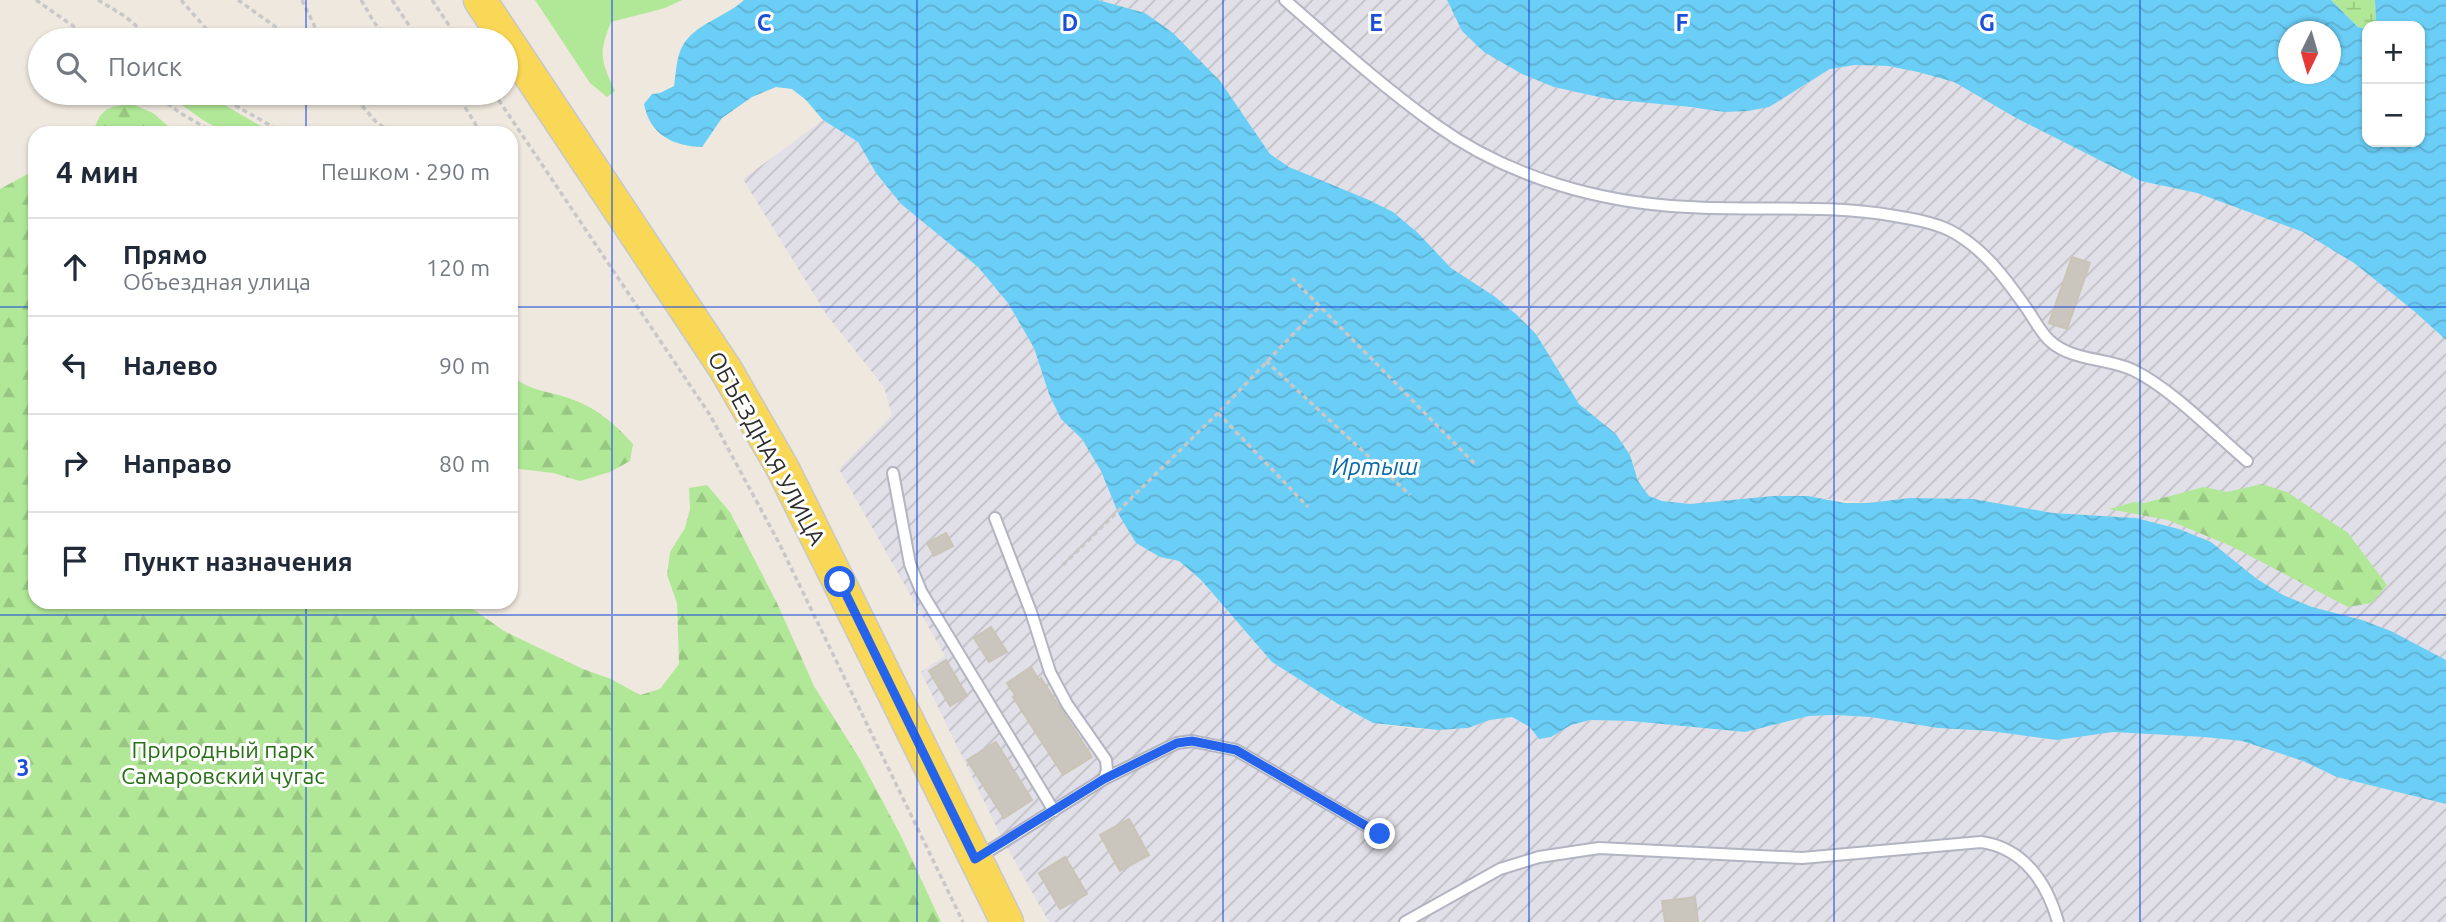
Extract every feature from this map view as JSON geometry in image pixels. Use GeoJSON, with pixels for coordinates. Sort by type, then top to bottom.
{"type":"FeatureCollection","features":[{"type":"Feature","properties":{"kind":"main road","name":"ОБЪЕЗДНАЯ УЛИЦА"},"geometry":{"type":"LineString","coordinates":[[480,0],[499,28]]}},
{"type":"Feature","properties":{"kind":"main road"},"geometry":{"type":"LineString","coordinates":[[453,13],[469,28]]}},
{"type":"Feature","properties":{"kind":"main road","name":"ОБЪЕЗДНАЯ УЛИЦА"},"geometry":{"type":"LineString","coordinates":[[518,57],[726,370],[756,421],[828,559],[966,863],[984,922]]}},
{"type":"Feature","properties":{"kind":"main road","name":"ОБЪЕЗДНАЯ УЛИЦА"},"geometry":{"type":"LineString","coordinates":[[518,94],[708,380],[749,449],[966,863],[1007,922]]}},
{"type":"Feature","properties":{"kind":"lane"},"geometry":{"type":"LineString","coordinates":[[1285,0],[1349,57],[1437,126],[1513,168],[1550,182],[1627,201],[1688,207],[1824,209],[1881,214],[1920,221],[1950,231],[1981,252],[2006,278],[2050,341],[2071,354],[2134,371],[2161,387],[2247,461]]}},
{"type":"Feature","properties":{"kind":"lane"},"geometry":{"type":"LineString","coordinates":[[893,473],[910,564],[921,592],[1054,811]]}},
{"type":"Feature","properties":{"kind":"lane"},"geometry":{"type":"LineString","coordinates":[[995,518],[1031,612],[1050,672],[1067,704],[1106,760],[1104,779]]}},
{"type":"Feature","properties":{"kind":"lane"},"geometry":{"type":"LineString","coordinates":[[966,863],[1104,779],[1177,743],[1192,741],[1236,750],[1380,834]]}},
{"type":"Feature","properties":{"kind":"lane"},"geometry":{"type":"LineString","coordinates":[[1405,922],[1500,869],[1539,857],[1599,848],[1802,858],[1981,842],[1997,844],[2015,853],[2029,865],[2044,884],[2058,922]]}},
{"type":"Feature","properties":{"kind":"path"},"geometry":{"type":"LineString","coordinates":[[98,0],[127,17],[139,28]]}},
{"type":"Feature","properties":{"kind":"path"},"geometry":{"type":"LineString","coordinates":[[181,0],[206,28]]}},
{"type":"Feature","properties":{"kind":"path"},"geometry":{"type":"LineString","coordinates":[[238,0],[277,28]]}},
{"type":"Feature","properties":{"kind":"path"},"geometry":{"type":"LineString","coordinates":[[302,0],[316,28]]}},
{"type":"Feature","properties":{"kind":"path"},"geometry":{"type":"LineString","coordinates":[[361,0],[380,28]]}},
{"type":"Feature","properties":{"kind":"path"},"geometry":{"type":"LineString","coordinates":[[392,0],[410,28]]}},
{"type":"Feature","properties":{"kind":"path"},"geometry":{"type":"LineString","coordinates":[[432,0],[453,13]]}},
{"type":"Feature","properties":{"kind":"path"},"geometry":{"type":"LineString","coordinates":[[38,1],[76,28]]}},
{"type":"Feature","properties":{"kind":"path"},"geometry":{"type":"LineString","coordinates":[[170,105],[203,126]]}},
{"type":"Feature","properties":{"kind":"path"},"geometry":{"type":"LineString","coordinates":[[233,105],[269,126]]}},
{"type":"Feature","properties":{"kind":"path"},"geometry":{"type":"LineString","coordinates":[[361,105],[382,126]]}},
{"type":"Feature","properties":{"kind":"path"},"geometry":{"type":"LineString","coordinates":[[464,105],[476,126]]}},
{"type":"Feature","properties":{"kind":"path"},"geometry":{"type":"LineString","coordinates":[[502,105],[516,126]]}},
{"type":"Feature","properties":{"kind":"path"},"geometry":{"type":"LineString","coordinates":[[518,129],[710,415],[779,543],[962,922]]}},
{"type":"Feature","properties":{"kind":"path"},"geometry":{"type":"LineString","coordinates":[[1292,278],[1475,464]]}},
{"type":"Feature","properties":{"kind":"path"},"geometry":{"type":"LineString","coordinates":[[1063,565],[1219,413],[1319,307]]}},
{"type":"Feature","properties":{"kind":"path"},"geometry":{"type":"LineString","coordinates":[[1266,361],[1410,495]]}},
{"type":"Feature","properties":{"kind":"path"},"geometry":{"type":"LineString","coordinates":[[1219,413],[1308,507]]}},
{"type":"Feature","properties":{"kind":"shaded area"},"geometry":{"type":"Polygon","coordinates":[[[1098,0],[1447,0],[1451,10],[1663,104],[1724,112],[1794,92],[1830,69],[1855,65],[1888,66],[1954,82],[2018,119],[2141,181],[2197,193],[2303,232],[2354,263],[2446,340],[2446,660],[2391,631],[2312,607],[2283,595],[2257,579],[2211,542],[2179,529],[2136,518],[2053,513],[1973,499],[1910,498],[1868,503],[1828,499],[1690,504],[1662,501],[1649,496],[1638,481],[1630,455],[1616,435],[1579,404],[1536,334],[1517,315],[1494,296],[1451,268],[1418,233],[1393,212],[1289,167],[1270,154],[1220,81],[1145,13],[1098,0]]]}},
{"type":"Feature","properties":{"kind":"shaded area"},"geometry":{"type":"Polygon","coordinates":[[[823,120],[858,142],[876,173],[901,204],[978,267],[1008,303],[1034,348],[1049,394],[1061,419],[1082,438],[1136,543],[1160,557],[1179,561],[1201,581],[1272,662],[1373,723],[1438,730],[1468,728],[1490,720],[1512,717],[1551,737],[1571,725],[1590,720],[1631,721],[1745,732],[1809,716],[1835,715],[2056,740],[2113,732],[2242,741],[2303,761],[2337,777],[2446,804],[2446,922],[1049,922],[1004,842],[921,672],[945,656],[839,469],[892,415],[884,387],[826,314],[743,179],[823,120]]]}},
{"type":"Feature","properties":{"kind":"green space"},"geometry":{"type":"Polygon","coordinates":[[[535,0],[682,0],[665,8],[611,22],[604,42],[603,57],[615,91],[607,97],[590,83],[535,0]]]}},
{"type":"Feature","properties":{"kind":"green space"},"geometry":{"type":"Polygon","coordinates":[[[2331,0],[2375,0],[2376,21],[2362,21],[2362,28],[2331,0]]]}},
{"type":"Feature","properties":{"kind":"green space"},"geometry":{"type":"Polygon","coordinates":[[[134,105],[153,113],[168,126],[96,126],[106,110],[116,106],[134,105]]]}},
{"type":"Feature","properties":{"kind":"green space"},"geometry":{"type":"Polygon","coordinates":[[[182,105],[225,105],[261,126],[214,126],[182,105]]]}},
{"type":"Feature","properties":{"kind":"green space","name":"Природный парк Самаровский чугас"},"geometry":{"type":"Polygon","coordinates":[[[28,174],[28,609],[473,609],[504,631],[583,669],[611,679],[640,695],[660,689],[679,664],[677,603],[667,575],[670,552],[685,528],[690,509],[689,488],[707,485],[730,512],[777,603],[814,686],[861,761],[900,834],[941,922],[0,922],[0,189],[28,174]]]}},
{"type":"Feature","properties":{"kind":"green space"},"geometry":{"type":"Polygon","coordinates":[[[518,381],[535,389],[580,402],[605,417],[633,444],[630,461],[610,472],[580,481],[553,473],[518,469],[518,381]]]}},
{"type":"Feature","properties":{"kind":"green space"},"geometry":{"type":"Polygon","coordinates":[[[2262,484],[2287,492],[2348,533],[2387,585],[2372,603],[2348,607],[2231,546],[2168,520],[2109,509],[2204,487],[2227,492],[2262,484]]]}},
{"type":"Feature","properties":{"kind":"water","name":"Иртыш"},"geometry":{"type":"Polygon","coordinates":[[[744,0],[1098,0],[1145,13],[1173,33],[1220,81],[1270,154],[1289,167],[1393,212],[1418,233],[1451,268],[1494,296],[1517,315],[1536,334],[1579,404],[1616,434],[1630,455],[1638,481],[1649,496],[1662,501],[1690,504],[1774,496],[1808,496],[1845,503],[1910,498],[1973,499],[2053,513],[2136,518],[2179,529],[2211,542],[2257,579],[2283,595],[2312,607],[2391,631],[2446,660],[2446,804],[2337,777],[2303,761],[2242,741],[2204,737],[2113,732],[2057,740],[1835,715],[1809,716],[1745,732],[1631,721],[1590,720],[1571,725],[1551,737],[1539,739],[1530,727],[1512,717],[1490,720],[1468,728],[1438,730],[1373,723],[1272,662],[1201,580],[1179,561],[1160,557],[1136,543],[1119,515],[1101,471],[1082,439],[1061,419],[1049,394],[1034,348],[1008,303],[978,267],[901,204],[876,173],[858,142],[823,120],[806,100],[792,89],[776,87],[752,97],[722,118],[702,147],[672,141],[657,131],[644,104],[652,94],[674,86],[678,56],[687,39],[744,0]]]}},
{"type":"Feature","properties":{"kind":"water"},"geometry":{"type":"Polygon","coordinates":[[[1447,0],[2331,0],[2362,28],[2362,147],[2425,147],[2425,21],[2376,21],[2375,0],[2446,0],[2446,340],[2354,263],[2303,232],[2197,193],[2141,181],[2018,119],[1954,82],[1888,66],[1855,65],[1830,69],[1769,107],[1724,112],[1608,99],[1554,87],[1522,74],[1484,52],[1462,31],[1447,0]]]}},
{"type":"Feature","properties":{"kind":"building"},"geometry":{"type":"Polygon","coordinates":[[[2072,257],[2090,263],[2067,329],[2049,323],[2072,257]]]}},
{"type":"Feature","properties":{"kind":"building"},"geometry":{"type":"Polygon","coordinates":[[[946,533],[953,546],[934,556],[927,543],[946,533]]]}},
{"type":"Feature","properties":{"kind":"building"},"geometry":{"type":"Polygon","coordinates":[[[991,627],[1007,652],[989,662],[974,638],[991,627]]]}},
{"type":"Feature","properties":{"kind":"building"},"geometry":{"type":"Polygon","coordinates":[[[946,660],[967,696],[950,706],[929,671],[946,660]]]}},
{"type":"Feature","properties":{"kind":"building"},"geometry":{"type":"Polygon","coordinates":[[[1031,667],[1039,680],[1041,678],[1092,757],[1063,775],[1013,697],[1015,695],[1007,683],[1031,667]]]}},
{"type":"Feature","properties":{"kind":"building"},"geometry":{"type":"Polygon","coordinates":[[[996,742],[1032,800],[1004,818],[967,760],[996,742]]]}},
{"type":"Feature","properties":{"kind":"building"},"geometry":{"type":"Polygon","coordinates":[[[1129,819],[1149,855],[1120,871],[1100,835],[1129,819]]]}},
{"type":"Feature","properties":{"kind":"building"},"geometry":{"type":"Polygon","coordinates":[[[1065,857],[1087,894],[1060,909],[1039,873],[1065,857]]]}},
{"type":"Feature","properties":{"kind":"building"},"geometry":{"type":"Polygon","coordinates":[[[1695,897],[1698,922],[1665,922],[1662,901],[1695,897]]]}},
{"type":"Feature","properties":{"kind":"route"},"geometry":{"type":"LineString","coordinates":[[840,582],[975,859],[1104,779],[1177,743],[1192,741],[1236,750],[1380,834]]}}]}
